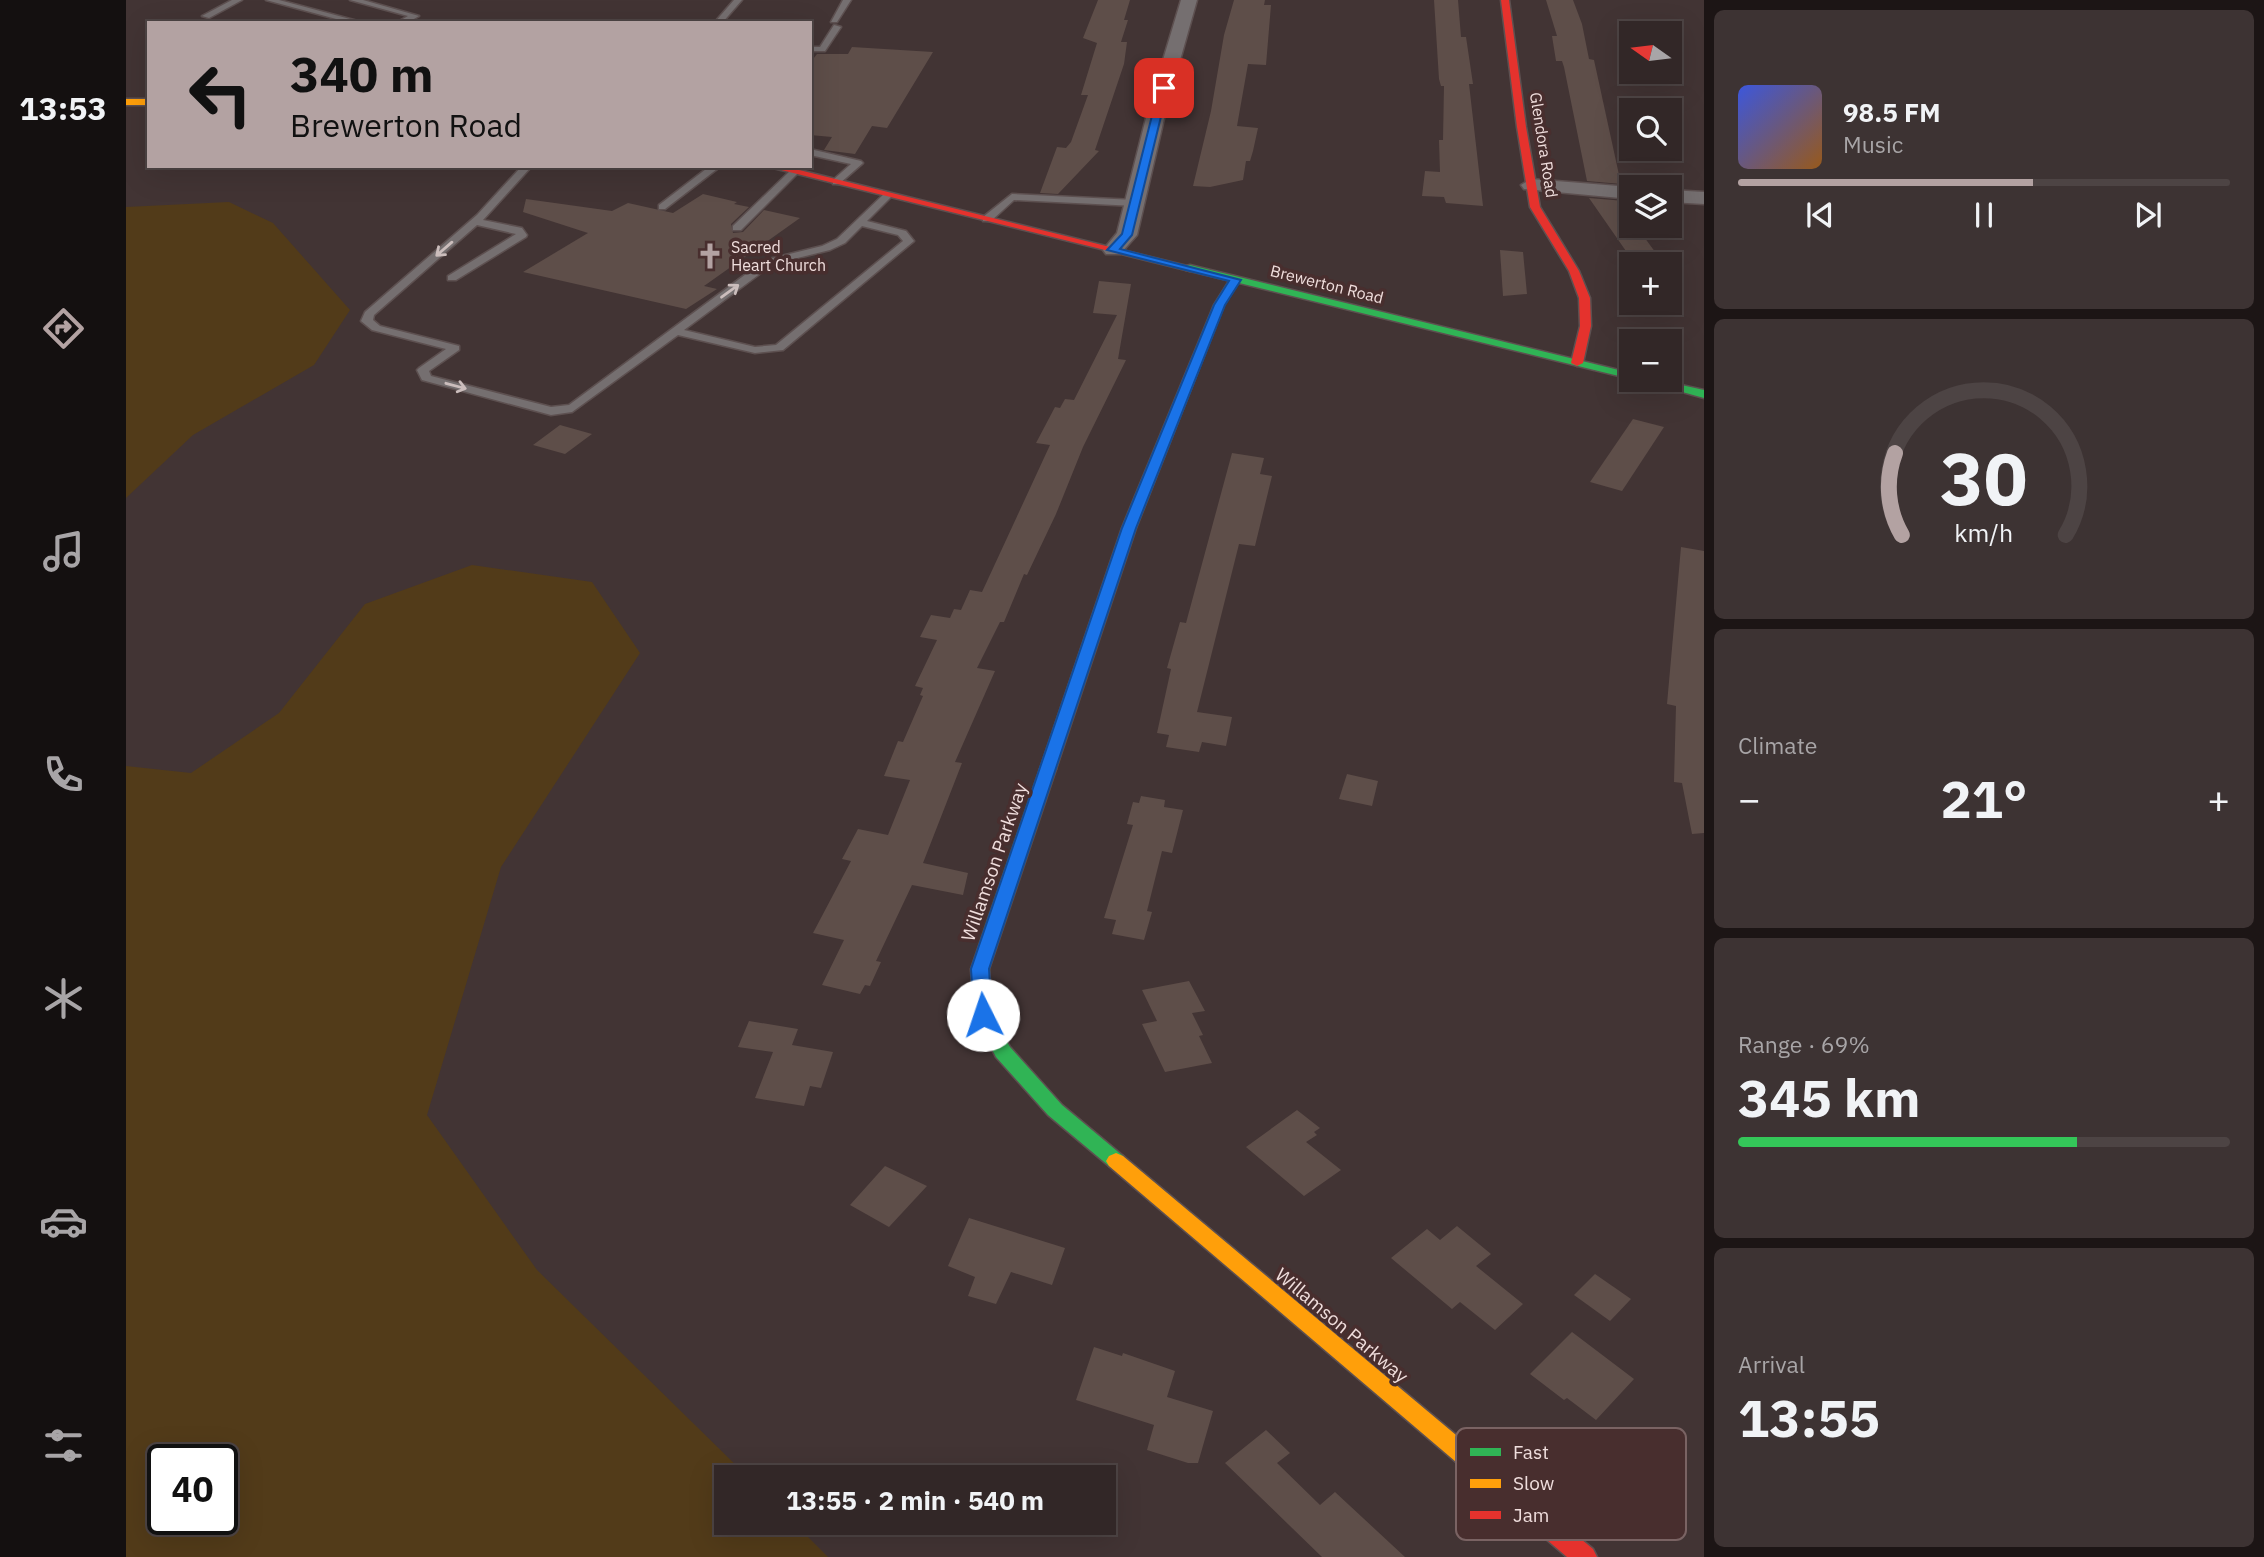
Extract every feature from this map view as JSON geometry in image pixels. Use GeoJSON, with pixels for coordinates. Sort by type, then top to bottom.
{"type":"FeatureCollection","features":[{"type":"Feature","properties":{"kind":"street"},"geometry":{"type":"LineString","coordinates":[[1112,250],[1127,235],[1189,0]]}},
{"type":"Feature","properties":{"kind":"street","name":"Glendora Road"},"geometry":{"type":"LineString","coordinates":[[1505,0],[1534,205],[1547,230],[1584,285],[1589,325],[1577,363]]}},
{"type":"Feature","properties":{"kind":"street"},"geometry":{"type":"LineString","coordinates":[[126,102],[147,102]]}},
{"type":"Feature","properties":{"kind":"street","name":"Brewerton Road"},"geometry":{"type":"LineString","coordinates":[[778,168],[1619,373]]}},
{"type":"Feature","properties":{"kind":"street"},"geometry":{"type":"LineString","coordinates":[[1531,185],[1619,192]]}},
{"type":"Feature","properties":{"kind":"street"},"geometry":{"type":"LineString","coordinates":[[1682,197],[1704,198]]}},
{"type":"Feature","properties":{"kind":"street","name":"Willamson Parkway"},"geometry":{"type":"LineString","coordinates":[[1235,280],[1219,305],[1129,528],[980,969],[983,1015],[1003,1052],[1055,1110],[1456,1448]]}},
{"type":"Feature","properties":{"kind":"street"},"geometry":{"type":"LineString","coordinates":[[1682,389],[1704,394]]}},
{"type":"Feature","properties":{"kind":"street","name":"Willamson Parkway"},"geometry":{"type":"LineString","coordinates":[[1565,1540],[1585,1557]]}},
{"type":"Feature","properties":{"kind":"lane"},"geometry":{"type":"LineString","coordinates":[[206,16],[238,0]]}},
{"type":"Feature","properties":{"kind":"lane"},"geometry":{"type":"LineString","coordinates":[[270,0],[353,21]]}},
{"type":"Feature","properties":{"kind":"lane"},"geometry":{"type":"LineString","coordinates":[[354,0],[415,16],[404,21]]}},
{"type":"Feature","properties":{"kind":"lane"},"geometry":{"type":"LineString","coordinates":[[720,21],[737,0]]}},
{"type":"Feature","properties":{"kind":"lane"},"geometry":{"type":"LineString","coordinates":[[812,49],[822,49],[847,0]]}},
{"type":"Feature","properties":{"kind":"lane"},"geometry":{"type":"LineString","coordinates":[[812,152],[858,163],[836,182]]}},
{"type":"Feature","properties":{"kind":"lane"},"geometry":{"type":"LineString","coordinates":[[525,168],[476,222],[369,314],[367,321],[376,328],[454,348],[423,370],[426,378],[551,411],[572,408],[769,262],[826,248],[841,241],[888,195]]}},
{"type":"Feature","properties":{"kind":"lane"},"geometry":{"type":"LineString","coordinates":[[662,207],[713,168]]}},
{"type":"Feature","properties":{"kind":"lane"},"geometry":{"type":"LineString","coordinates":[[737,228],[794,172]]}},
{"type":"Feature","properties":{"kind":"lane"},"geometry":{"type":"LineString","coordinates":[[987,219],[1012,197],[1135,204]]}},
{"type":"Feature","properties":{"kind":"lane"},"geometry":{"type":"LineString","coordinates":[[452,278],[522,235],[518,230],[476,222]]}},
{"type":"Feature","properties":{"kind":"lane"},"geometry":{"type":"LineString","coordinates":[[675,331],[755,350],[779,348],[909,240],[902,233],[861,223]]}},
{"type":"Feature","properties":{"kind":"shaded area"},"geometry":{"type":"Polygon","coordinates":[[[229,202],[273,223],[350,310],[314,365],[193,435],[126,498],[126,207],[229,202]]]}},
{"type":"Feature","properties":{"kind":"shaded area"},"geometry":{"type":"Polygon","coordinates":[[[472,565],[592,582],[640,653],[501,867],[427,1115],[537,1270],[736,1465],[714,1465],[714,1535],[806,1535],[828,1557],[126,1557],[126,766],[191,773],[279,713],[365,604],[472,565]]]}},
{"type":"Feature","properties":{"kind":"building"},"geometry":{"type":"Polygon","coordinates":[[[1098,0],[1130,0],[1124,20],[1128,20],[1121,42],[1127,42],[1124,64],[1095,150],[1099,151],[1058,194],[1040,193],[1057,147],[1066,148],[1071,142],[1088,95],[1081,95],[1097,43],[1083,38],[1098,0]]]}},
{"type":"Feature","properties":{"kind":"building"},"geometry":{"type":"Polygon","coordinates":[[[1234,0],[1265,0],[1264,5],[1271,5],[1266,65],[1248,64],[1237,126],[1258,128],[1253,151],[1250,161],[1246,161],[1243,180],[1210,187],[1193,186],[1211,111],[1224,35],[1234,0]]]}},
{"type":"Feature","properties":{"kind":"building"},"geometry":{"type":"Polygon","coordinates":[[[1434,0],[1458,0],[1461,37],[1466,37],[1473,84],[1469,84],[1483,206],[1446,203],[1444,197],[1422,196],[1425,171],[1440,172],[1439,140],[1443,140],[1444,86],[1441,86],[1439,79],[1434,0]]]}},
{"type":"Feature","properties":{"kind":"building"},"geometry":{"type":"Polygon","coordinates":[[[1546,0],[1573,0],[1582,24],[1589,59],[1594,60],[1619,184],[1587,181],[1564,67],[1562,61],[1556,61],[1552,36],[1557,36],[1546,0]]]}},
{"type":"Feature","properties":{"kind":"building"},"geometry":{"type":"Polygon","coordinates":[[[852,47],[933,52],[887,128],[872,126],[855,154],[824,150],[832,137],[812,135],[812,60],[817,54],[848,54],[852,47]]]}},
{"type":"Feature","properties":{"kind":"building","name":"Sacred Heart Church"},"geometry":{"type":"Polygon","coordinates":[[[703,194],[749,207],[731,224],[733,233],[743,232],[764,210],[800,218],[704,286],[717,289],[686,309],[523,272],[588,233],[523,212],[526,199],[612,211],[628,203],[673,213],[703,194]]]}},
{"type":"Feature","properties":{"kind":"building"},"geometry":{"type":"Polygon","coordinates":[[[1589,198],[1619,200],[1619,238],[1645,238],[1655,252],[1627,252],[1589,198]]]}},
{"type":"Feature","properties":{"kind":"building"},"geometry":{"type":"Polygon","coordinates":[[[1500,250],[1523,252],[1527,294],[1503,296],[1500,250]]]}},
{"type":"Feature","properties":{"kind":"building"},"geometry":{"type":"Polygon","coordinates":[[[1099,281],[1131,284],[1118,359],[1126,360],[1083,447],[1056,514],[1027,575],[1024,574],[1004,622],[1000,622],[977,668],[995,671],[955,762],[962,763],[923,863],[968,873],[963,895],[912,885],[876,961],[881,962],[870,986],[865,985],[860,994],[822,985],[844,940],[813,933],[851,861],[842,859],[858,829],[888,835],[910,780],[884,776],[898,741],[903,742],[923,696],[920,695],[923,688],[915,686],[937,640],[920,637],[931,615],[950,618],[954,609],[961,610],[970,590],[982,592],[1050,445],[1036,443],[1055,407],[1060,408],[1065,399],[1074,400],[1117,315],[1093,313],[1099,281]]]}},
{"type":"Feature","properties":{"kind":"building"},"geometry":{"type":"Polygon","coordinates":[[[1633,419],[1664,427],[1622,491],[1590,482],[1633,419]]]}},
{"type":"Feature","properties":{"kind":"building"},"geometry":{"type":"Polygon","coordinates":[[[560,425],[592,434],[565,454],[533,445],[560,425]]]}},
{"type":"Feature","properties":{"kind":"building"},"geometry":{"type":"Polygon","coordinates":[[[1232,453],[1264,458],[1260,474],[1272,476],[1255,546],[1239,544],[1197,712],[1232,717],[1226,746],[1202,742],[1199,752],[1166,747],[1169,735],[1157,733],[1171,669],[1167,668],[1180,622],[1186,623],[1232,453]]]}},
{"type":"Feature","properties":{"kind":"building"},"geometry":{"type":"Polygon","coordinates":[[[1681,547],[1704,551],[1704,833],[1692,834],[1682,783],[1674,782],[1676,706],[1667,704],[1681,547]]]}},
{"type":"Feature","properties":{"kind":"building"},"geometry":{"type":"Polygon","coordinates":[[[1347,774],[1378,781],[1372,806],[1339,799],[1347,774]]]}},
{"type":"Feature","properties":{"kind":"building"},"geometry":{"type":"Polygon","coordinates":[[[1141,796],[1165,800],[1164,807],[1183,810],[1172,853],[1162,851],[1147,911],[1152,912],[1144,940],[1112,934],[1116,920],[1104,918],[1133,825],[1127,824],[1133,802],[1139,803],[1141,796]]]}},
{"type":"Feature","properties":{"kind":"building"},"geometry":{"type":"Polygon","coordinates":[[[1189,981],[1205,1011],[1192,1013],[1212,1063],[1165,1072],[1142,1024],[1157,1021],[1142,990],[1189,981]]]}},
{"type":"Feature","properties":{"kind":"building"},"geometry":{"type":"Polygon","coordinates":[[[749,1021],[798,1029],[792,1045],[833,1052],[821,1088],[810,1086],[804,1106],[755,1098],[773,1052],[738,1047],[749,1021]]]}},
{"type":"Feature","properties":{"kind":"building"},"geometry":{"type":"Polygon","coordinates":[[[1297,1110],[1320,1128],[1314,1132],[1317,1135],[1306,1142],[1341,1170],[1304,1196],[1246,1147],[1297,1110]]]}},
{"type":"Feature","properties":{"kind":"building"},"geometry":{"type":"Polygon","coordinates":[[[885,1166],[927,1186],[889,1227],[850,1205],[885,1166]]]}},
{"type":"Feature","properties":{"kind":"building"},"geometry":{"type":"Polygon","coordinates":[[[969,1218],[1065,1248],[1052,1285],[1011,1272],[996,1304],[968,1296],[975,1277],[948,1266],[969,1218]]]}},
{"type":"Feature","properties":{"kind":"building"},"geometry":{"type":"Polygon","coordinates":[[[1457,1226],[1491,1254],[1476,1266],[1523,1304],[1495,1330],[1460,1302],[1452,1309],[1391,1258],[1427,1229],[1440,1240],[1457,1226]]]}},
{"type":"Feature","properties":{"kind":"building"},"geometry":{"type":"Polygon","coordinates":[[[1595,1274],[1631,1299],[1610,1321],[1574,1295],[1595,1274]]]}},
{"type":"Feature","properties":{"kind":"building"},"geometry":{"type":"Polygon","coordinates":[[[1572,1332],[1634,1379],[1596,1420],[1530,1374],[1572,1332]]]}},
{"type":"Feature","properties":{"kind":"building"},"geometry":{"type":"Polygon","coordinates":[[[1094,1347],[1122,1356],[1123,1353],[1175,1371],[1167,1397],[1213,1411],[1198,1463],[1188,1463],[1147,1450],[1154,1425],[1076,1400],[1094,1347]]]}},
{"type":"Feature","properties":{"kind":"building"},"geometry":{"type":"Polygon","coordinates":[[[1266,1430],[1290,1453],[1277,1463],[1320,1505],[1335,1492],[1405,1557],[1322,1557],[1225,1463],[1266,1430]]]}},
{"type":"Feature","properties":{"kind":"traffic: fast"},"geometry":{"type":"LineString","coordinates":[[1190,268],[1619,373]]}},
{"type":"Feature","properties":{"kind":"traffic: fast"},"geometry":{"type":"LineString","coordinates":[[1682,389],[1704,394]]}},
{"type":"Feature","properties":{"kind":"traffic: fast"},"geometry":{"type":"LineString","coordinates":[[1048,769],[980,969],[983,1015],[1003,1052],[1055,1110],[1116,1161]]}},
{"type":"Feature","properties":{"kind":"traffic: slow"},"geometry":{"type":"LineString","coordinates":[[126,102],[147,102]]}},
{"type":"Feature","properties":{"kind":"traffic: slow"},"geometry":{"type":"LineString","coordinates":[[1048,769],[1129,528],[1219,305],[1235,280]]}},
{"type":"Feature","properties":{"kind":"traffic: slow"},"geometry":{"type":"LineString","coordinates":[[1116,1161],[1456,1448]]}},
{"type":"Feature","properties":{"kind":"traffic: jam"},"geometry":{"type":"LineString","coordinates":[[1505,0],[1521,127],[1535,207],[1574,271],[1585,298],[1586,326],[1577,363]]}},
{"type":"Feature","properties":{"kind":"traffic: jam"},"geometry":{"type":"LineString","coordinates":[[778,168],[1190,268]]}},
{"type":"Feature","properties":{"kind":"traffic: jam"},"geometry":{"type":"LineString","coordinates":[[1565,1540],[1585,1557]]}},
{"type":"Feature","properties":{"kind":"place","name":"Sacred Heart Church"},"geometry":{"type":"Point","coordinates":[710,256]}},
{"type":"Feature","properties":{"kind":"route"},"geometry":{"type":"LineString","coordinates":[[983,1015],[980,969],[1129,528],[1219,305],[1235,280],[1112,250],[1127,235],[1164,88]]}}]}
